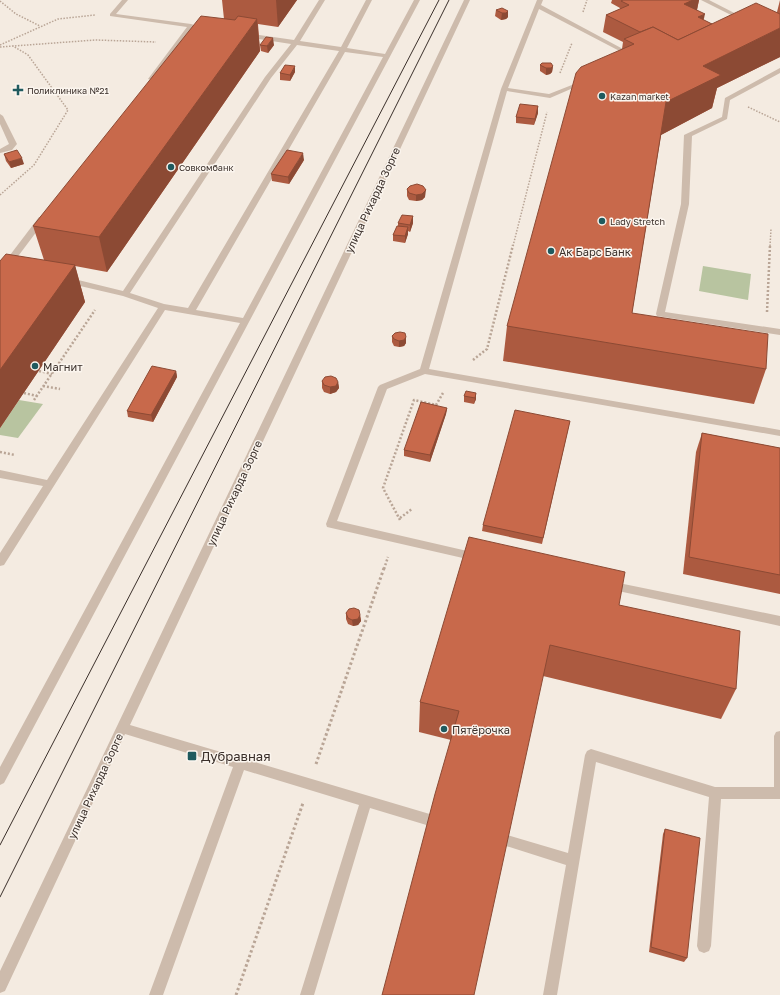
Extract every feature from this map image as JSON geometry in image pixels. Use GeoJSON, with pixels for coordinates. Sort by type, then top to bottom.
{"type":"FeatureCollection","features":[{"type":"Feature","properties":{"kind":"street"},"geometry":{"type":"LineString","coordinates":[[112,15],[125,0]]}},
{"type":"Feature","properties":{"kind":"street"},"geometry":{"type":"LineString","coordinates":[[125,294],[268,77],[296,42],[322,0]]}},
{"type":"Feature","properties":{"kind":"street"},"geometry":{"type":"LineString","coordinates":[[190,312],[369,0]]}},
{"type":"Feature","properties":{"kind":"street"},"geometry":{"type":"LineString","coordinates":[[0,779],[417,0]]}},
{"type":"Feature","properties":{"kind":"street","name":"улица Рихарда Зорге"},"geometry":{"type":"LineString","coordinates":[[0,986],[467,0]]}},
{"type":"Feature","properties":{"kind":"street"},"geometry":{"type":"LineString","coordinates":[[704,0],[752,23]]}},
{"type":"Feature","properties":{"kind":"street"},"geometry":{"type":"LineString","coordinates":[[424,371],[504,89],[539,3],[579,28],[638,59],[630,62]]}},
{"type":"Feature","properties":{"kind":"street"},"geometry":{"type":"LineString","coordinates":[[112,15],[206,29]]}},
{"type":"Feature","properties":{"kind":"street"},"geometry":{"type":"LineString","coordinates":[[145,86],[191,26]]}},
{"type":"Feature","properties":{"kind":"street"},"geometry":{"type":"LineString","coordinates":[[236,33],[387,56]]}},
{"type":"Feature","properties":{"kind":"street"},"geometry":{"type":"LineString","coordinates":[[780,70],[727,99],[725,118],[688,135],[685,204],[660,314],[780,332]]}},
{"type":"Feature","properties":{"kind":"street"},"geometry":{"type":"LineString","coordinates":[[504,89],[550,96],[594,77]]}},
{"type":"Feature","properties":{"kind":"street"},"geometry":{"type":"LineString","coordinates":[[0,116],[13,144],[9,148],[0,151]]}},
{"type":"Feature","properties":{"kind":"street"},"geometry":{"type":"LineString","coordinates":[[7,266],[50,210]]}},
{"type":"Feature","properties":{"kind":"street"},"geometry":{"type":"LineString","coordinates":[[58,278],[125,294],[162,307],[246,321]]}},
{"type":"Feature","properties":{"kind":"street"},"geometry":{"type":"LineString","coordinates":[[0,562],[162,307]]}},
{"type":"Feature","properties":{"kind":"street"},"geometry":{"type":"LineString","coordinates":[[484,558],[331,524],[383,387],[424,371],[780,433]]}},
{"type":"Feature","properties":{"kind":"street"},"geometry":{"type":"LineString","coordinates":[[1,476],[49,484]]}},
{"type":"Feature","properties":{"kind":"street"},"geometry":{"type":"LineString","coordinates":[[599,582],[780,621]]}},
{"type":"Feature","properties":{"kind":"street"},"geometry":{"type":"LineString","coordinates":[[122,728],[433,822]]}},
{"type":"Feature","properties":{"kind":"street"},"geometry":{"type":"LineString","coordinates":[[550,995],[591,755],[716,793],[780,793],[780,736]]}},
{"type":"Feature","properties":{"kind":"street"},"geometry":{"type":"LineString","coordinates":[[156,995],[240,764]]}},
{"type":"Feature","properties":{"kind":"street"},"geometry":{"type":"LineString","coordinates":[[704,946],[716,793]]}},
{"type":"Feature","properties":{"kind":"street"},"geometry":{"type":"LineString","coordinates":[[307,995],[366,802]]}},
{"type":"Feature","properties":{"kind":"street"},"geometry":{"type":"LineString","coordinates":[[507,841],[574,861]]}},
{"type":"Feature","properties":{"kind":"path"},"geometry":{"type":"LineString","coordinates":[[434,411],[452,376],[487,350],[550,96],[579,28],[587,0]]}},
{"type":"Feature","properties":{"kind":"path"},"geometry":{"type":"LineString","coordinates":[[0,1],[16,14],[40,26]]}},
{"type":"Feature","properties":{"kind":"path"},"geometry":{"type":"LineString","coordinates":[[0,46],[40,26],[58,19],[89,15],[112,15]]}},
{"type":"Feature","properties":{"kind":"path"},"geometry":{"type":"LineString","coordinates":[[0,46],[95,40],[179,42]]}},
{"type":"Feature","properties":{"kind":"path"},"geometry":{"type":"LineString","coordinates":[[0,196],[34,165],[68,110],[28,55],[13,46]]}},
{"type":"Feature","properties":{"kind":"path"},"geometry":{"type":"LineString","coordinates":[[729,98],[780,122]]}},
{"type":"Feature","properties":{"kind":"path"},"geometry":{"type":"LineString","coordinates":[[766,330],[771,229]]}},
{"type":"Feature","properties":{"kind":"path"},"geometry":{"type":"LineString","coordinates":[[34,400],[94,310]]}},
{"type":"Feature","properties":{"kind":"path"},"geometry":{"type":"LineString","coordinates":[[38,371],[52,374]]}},
{"type":"Feature","properties":{"kind":"path"},"geometry":{"type":"LineString","coordinates":[[43,386],[60,389]]}},
{"type":"Feature","properties":{"kind":"path"},"geometry":{"type":"LineString","coordinates":[[24,393],[37,396]]}},
{"type":"Feature","properties":{"kind":"path"},"geometry":{"type":"LineString","coordinates":[[400,518],[383,488],[414,400],[436,405]]}},
{"type":"Feature","properties":{"kind":"path"},"geometry":{"type":"LineString","coordinates":[[0,452],[15,455]]}},
{"type":"Feature","properties":{"kind":"path"},"geometry":{"type":"LineString","coordinates":[[236,995],[395,538],[400,518],[412,509]]}},
{"type":"Feature","properties":{"kind":"green space"},"geometry":{"type":"Polygon","coordinates":[[[703,266],[751,274],[748,300],[699,291],[703,266]]]}},
{"type":"Feature","properties":{"kind":"green space"},"geometry":{"type":"Polygon","coordinates":[[[19,400],[43,404],[18,438],[0,435],[0,428],[19,400]]]}},
{"type":"Feature","properties":{"kind":"building"},"geometry":{"type":"Polygon","coordinates":[[[693,0],[684,4],[705,14],[698,17],[712,24],[678,40],[653,27],[640,32],[606,15],[629,5],[621,1],[693,0]]]}},
{"type":"Feature","properties":{"kind":"building"},"geometry":{"type":"Polygon","coordinates":[[[756,3],[780,14],[780,28],[703,66],[721,75],[666,102],[632,313],[768,334],[766,369],[507,326],[576,73],[581,67],[634,44],[624,39],[653,27],[678,40],[756,3]]]}},
{"type":"Feature","properties":{"kind":"building"},"geometry":{"type":"Polygon","coordinates":[[[502,8],[508,11],[506,13],[502,13],[496,10],[502,8]]]}},
{"type":"Feature","properties":{"kind":"building"},"geometry":{"type":"Polygon","coordinates":[[[201,16],[235,20],[238,16],[257,19],[99,237],[33,226],[201,16]]]}},
{"type":"Feature","properties":{"kind":"building"},"geometry":{"type":"Polygon","coordinates":[[[266,37],[273,38],[267,46],[260,45],[266,37]]]}},
{"type":"Feature","properties":{"kind":"building"},"geometry":{"type":"Polygon","coordinates":[[[542,63],[551,63],[553,66],[551,68],[546,68],[540,65],[542,63]]]}},
{"type":"Feature","properties":{"kind":"building"},"geometry":{"type":"Polygon","coordinates":[[[285,65],[295,66],[290,75],[280,73],[285,65]]]}},
{"type":"Feature","properties":{"kind":"building"},"geometry":{"type":"Polygon","coordinates":[[[520,104],[538,106],[535,119],[516,117],[520,104]]]}},
{"type":"Feature","properties":{"kind":"building"},"geometry":{"type":"Polygon","coordinates":[[[17,150],[22,158],[9,162],[4,154],[17,150]]]}},
{"type":"Feature","properties":{"kind":"building"},"geometry":{"type":"Polygon","coordinates":[[[287,150],[303,153],[288,177],[271,174],[287,150]]]}},
{"type":"Feature","properties":{"kind":"building"},"geometry":{"type":"Polygon","coordinates":[[[417,184],[423,186],[426,190],[422,194],[416,195],[409,193],[407,189],[410,186],[417,184]]]}},
{"type":"Feature","properties":{"kind":"building"},"geometry":{"type":"Polygon","coordinates":[[[402,215],[413,216],[410,225],[398,223],[402,215]]]}},
{"type":"Feature","properties":{"kind":"building"},"geometry":{"type":"Polygon","coordinates":[[[397,226],[408,227],[405,236],[393,235],[397,226]]]}},
{"type":"Feature","properties":{"kind":"building"},"geometry":{"type":"Polygon","coordinates":[[[6,254],[75,265],[0,370],[0,261],[6,254]]]}},
{"type":"Feature","properties":{"kind":"building"},"geometry":{"type":"Polygon","coordinates":[[[395,333],[405,333],[406,337],[404,340],[399,341],[394,339],[392,336],[395,333]]]}},
{"type":"Feature","properties":{"kind":"building"},"geometry":{"type":"Polygon","coordinates":[[[152,366],[176,371],[151,415],[127,411],[152,366]]]}},
{"type":"Feature","properties":{"kind":"building"},"geometry":{"type":"Polygon","coordinates":[[[331,376],[336,378],[338,382],[336,386],[330,387],[324,385],[322,381],[325,377],[331,376]]]}},
{"type":"Feature","properties":{"kind":"building"},"geometry":{"type":"Polygon","coordinates":[[[466,391],[476,393],[475,398],[464,396],[466,391]]]}},
{"type":"Feature","properties":{"kind":"building"},"geometry":{"type":"Polygon","coordinates":[[[421,402],[447,408],[430,455],[404,450],[421,402]]]}},
{"type":"Feature","properties":{"kind":"building"},"geometry":{"type":"Polygon","coordinates":[[[515,410],[570,421],[543,538],[483,525],[515,410]]]}},
{"type":"Feature","properties":{"kind":"building"},"geometry":{"type":"Polygon","coordinates":[[[702,433],[780,448],[780,575],[689,557],[702,433]]]}},
{"type":"Feature","properties":{"kind":"building"},"geometry":{"type":"Polygon","coordinates":[[[469,537],[625,572],[619,605],[740,631],[736,689],[550,645],[474,995],[382,995],[435,794],[459,711],[420,702],[469,537]]]}},
{"type":"Feature","properties":{"kind":"building"},"geometry":{"type":"Polygon","coordinates":[[[354,608],[359,610],[360,615],[358,619],[352,620],[348,618],[346,613],[349,609],[354,608]]]}},
{"type":"Feature","properties":{"kind":"building"},"geometry":{"type":"Polygon","coordinates":[[[665,829],[700,838],[687,958],[651,947],[665,829]]]}},
{"type":"Feature","properties":{"kind":"tram line"},"geometry":{"type":"LineString","coordinates":[[0,845],[439,0]]}},
{"type":"Feature","properties":{"kind":"tram line"},"geometry":{"type":"LineString","coordinates":[[0,897],[449,0]]}},
{"type":"Feature","properties":{"kind":"place","name":"Поликлиника №21"},"geometry":{"type":"Point","coordinates":[18,90]}},
{"type":"Feature","properties":{"kind":"place","name":"Kazan market"},"geometry":{"type":"Point","coordinates":[602,96]}},
{"type":"Feature","properties":{"kind":"place","name":"Совкомбанк"},"geometry":{"type":"Point","coordinates":[171,167]}},
{"type":"Feature","properties":{"kind":"place","name":"Lady Stretch"},"geometry":{"type":"Point","coordinates":[602,221]}},
{"type":"Feature","properties":{"kind":"place","name":"Ак Барс Банк"},"geometry":{"type":"Point","coordinates":[551,251]}},
{"type":"Feature","properties":{"kind":"place","name":"Магнит"},"geometry":{"type":"Point","coordinates":[35,366]}},
{"type":"Feature","properties":{"kind":"place","name":"Пятёрочка"},"geometry":{"type":"Point","coordinates":[444,729]}},
{"type":"Feature","properties":{"kind":"place","name":"Дубравная"},"geometry":{"type":"Point","coordinates":[192,756]}}]}
